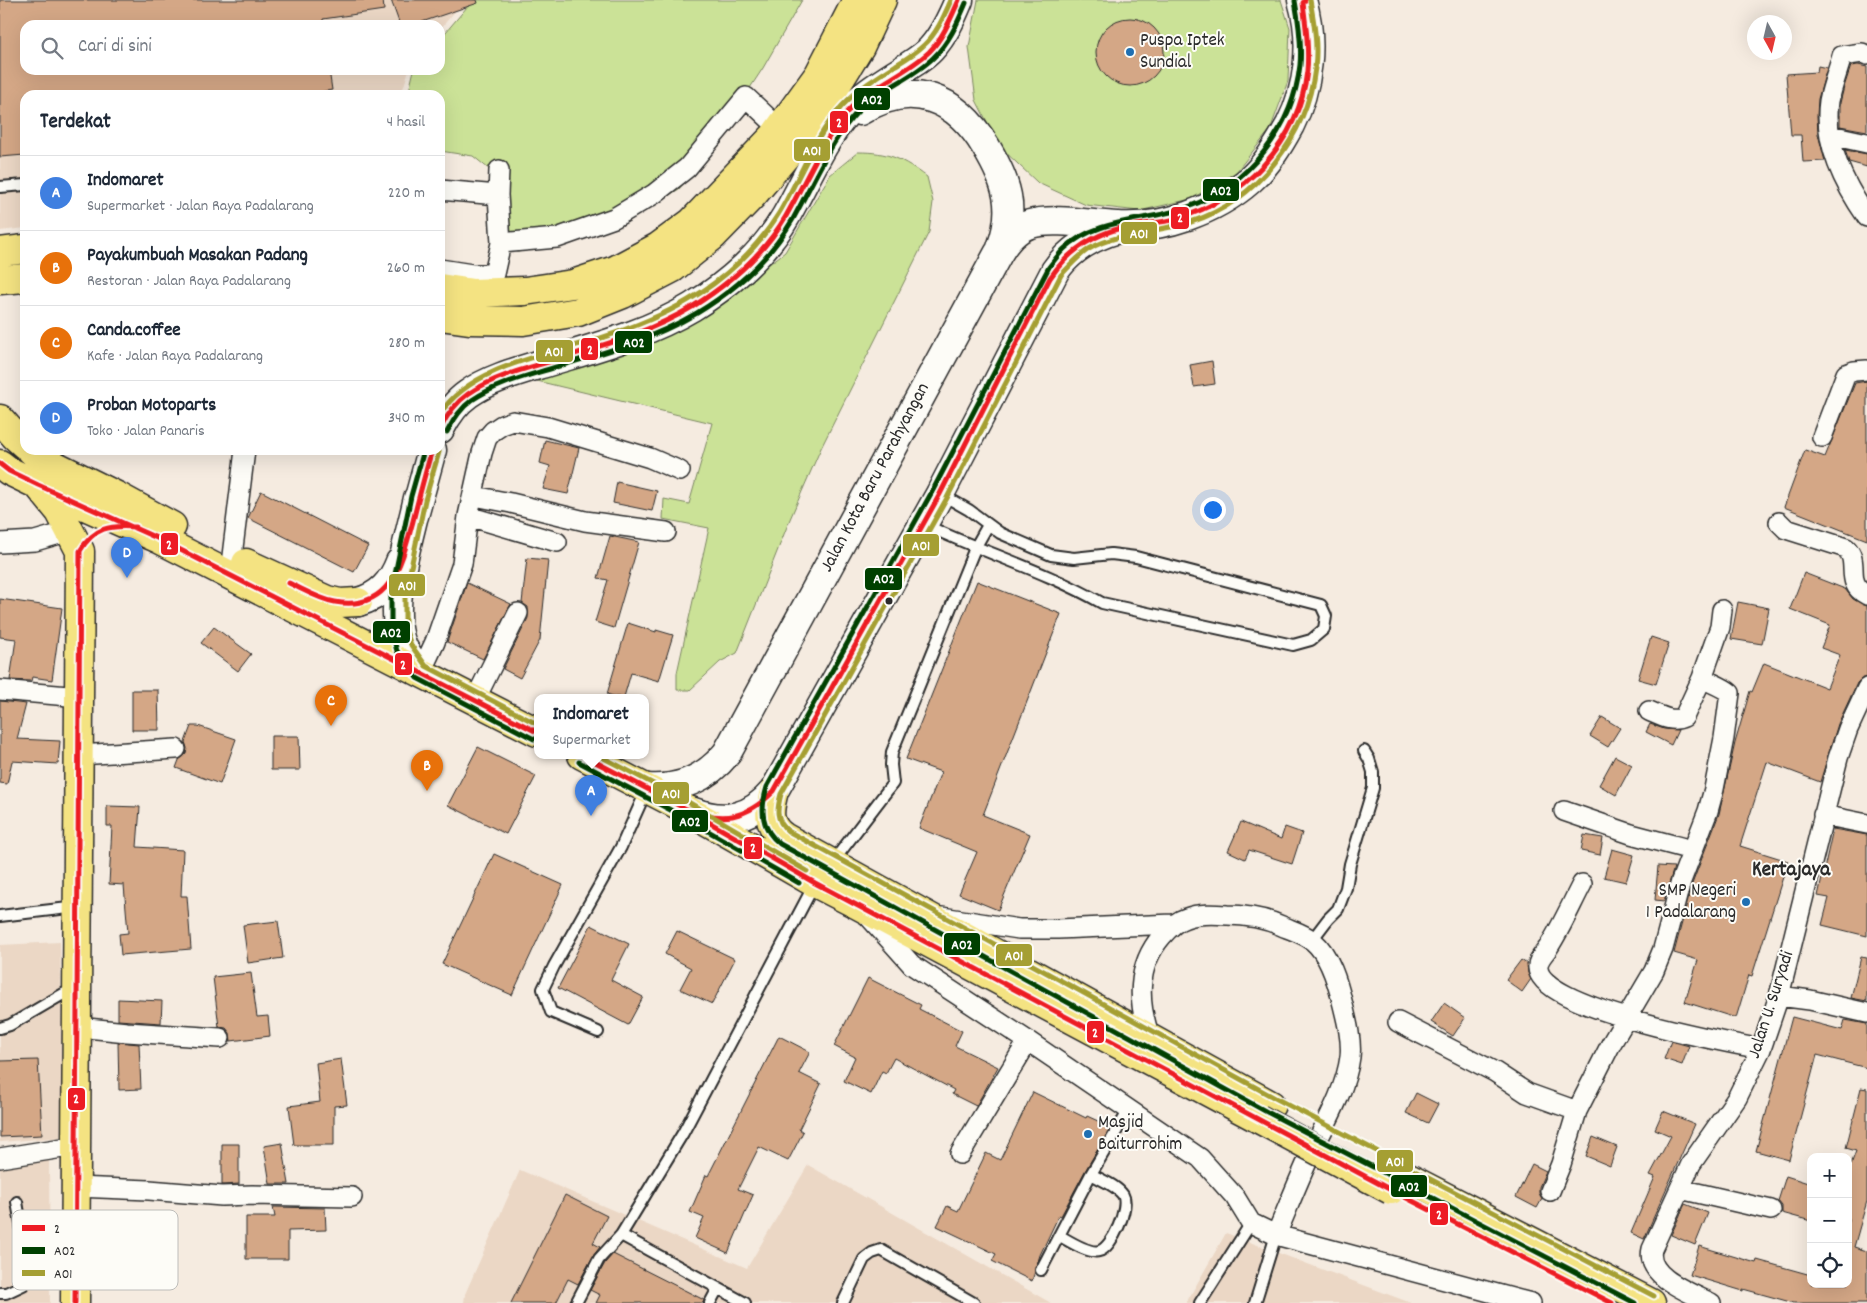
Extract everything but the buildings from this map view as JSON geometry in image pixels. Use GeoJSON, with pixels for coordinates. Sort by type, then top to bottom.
{"type":"FeatureCollection","features":[{"type":"Feature","properties":{"kind":"highway"},"geometry":{"type":"LineString","coordinates":[[445,289],[473,293],[525,291],[573,284],[615,270],[658,247],[692,222],[779,128],[819,74],[857,0]]}},
{"type":"Feature","properties":{"kind":"highway"},"geometry":{"type":"LineString","coordinates":[[445,317],[468,320],[523,321],[578,312],[624,294],[673,268],[713,236],[752,196],[812,125],[860,47],[882,0]]}},
{"type":"Feature","properties":{"kind":"highway"},"geometry":{"type":"LineString","coordinates":[[0,252],[20,250]]}},
{"type":"Feature","properties":{"kind":"highway"},"geometry":{"type":"LineString","coordinates":[[0,280],[20,278]]}},
{"type":"Feature","properties":{"kind":"highway"},"geometry":{"type":"LineString","coordinates":[[0,419],[20,441]]}},
{"type":"Feature","properties":{"kind":"highway"},"geometry":{"type":"LineString","coordinates":[[37,455],[232,556],[327,600],[340,603],[358,602]]}},
{"type":"Feature","properties":{"kind":"highway"},"geometry":{"type":"LineString","coordinates":[[0,464],[9,471],[38,485],[136,527],[534,730]]}},
{"type":"Feature","properties":{"kind":"highway"},"geometry":{"type":"LineString","coordinates":[[38,485],[57,507],[75,541],[80,697],[76,1210]]}},
{"type":"Feature","properties":{"kind":"highway"},"geometry":{"type":"LineString","coordinates":[[75,541],[88,538],[97,531],[120,526],[136,527]]}},
{"type":"Feature","properties":{"kind":"highway"},"geometry":{"type":"LineString","coordinates":[[590,759],[684,808],[823,873],[923,914],[1151,1038],[1265,1112]]}},
{"type":"Feature","properties":{"kind":"highway"},"geometry":{"type":"LineString","coordinates":[[774,791],[769,816],[773,828],[856,904],[1265,1112],[1393,1180],[1612,1303]]}},
{"type":"Feature","properties":{"kind":"highway"},"geometry":{"type":"LineString","coordinates":[[1393,1180],[1651,1303]]}},
{"type":"Feature","properties":{"kind":"highway"},"geometry":{"type":"LineString","coordinates":[[75,1290],[75,1303]]}},
{"type":"Feature","properties":{"kind":"main road","name":"Jalan Kota Baru Parahyangan"},"geometry":{"type":"LineString","coordinates":[[684,808],[715,818],[737,816],[757,808],[774,791],[940,494],[1046,286],[1060,264],[1071,252],[1105,233],[1132,226],[1172,220],[1206,208],[1229,196],[1251,180],[1274,153],[1293,118],[1301,99],[1306,78],[1308,35],[1303,1]]}},
{"type":"Feature","properties":{"kind":"main road"},"geometry":{"type":"LineString","coordinates":[[445,421],[455,405],[469,393],[484,385],[522,370],[641,332],[707,297],[731,278],[768,242],[786,217],[837,125],[870,92],[932,48],[945,31],[958,2]]}},
{"type":"Feature","properties":{"kind":"main road"},"geometry":{"type":"LineString","coordinates":[[815,162],[839,129],[855,115],[874,104],[894,98],[915,95],[942,101],[955,109],[972,126],[1001,172],[1008,196],[1009,213],[1007,230],[998,254]]}},
{"type":"Feature","properties":{"kind":"main road","name":"Jalan Kota Baru Parahyangan"},"geometry":{"type":"LineString","coordinates":[[648,788],[670,788],[688,782],[711,769],[727,753],[998,254],[1010,236],[1022,227],[1037,222],[1049,221],[1132,226]]}},
{"type":"Feature","properties":{"kind":"main road"},"geometry":{"type":"LineString","coordinates":[[358,602],[377,594],[392,580],[403,555],[431,455]]}},
{"type":"Feature","properties":{"kind":"main road"},"geometry":{"type":"LineString","coordinates":[[418,498],[400,582],[397,618],[399,634],[404,648],[421,672]]}},
{"type":"Feature","properties":{"kind":"street"},"geometry":{"type":"LineString","coordinates":[[1867,55],[1862,53],[1842,56],[1829,102],[1830,135],[1836,164],[1867,217]]}},
{"type":"Feature","properties":{"kind":"street"},"geometry":{"type":"LineString","coordinates":[[500,243],[557,238],[614,218],[654,194],[687,168],[746,98],[779,128]]}},
{"type":"Feature","properties":{"kind":"street"},"geometry":{"type":"LineString","coordinates":[[1830,135],[1867,143]]}},
{"type":"Feature","properties":{"kind":"street"},"geometry":{"type":"LineString","coordinates":[[445,270],[472,274],[494,274],[500,243],[499,170]]}},
{"type":"Feature","properties":{"kind":"street"},"geometry":{"type":"LineString","coordinates":[[445,190],[498,195]]}},
{"type":"Feature","properties":{"kind":"street"},"geometry":{"type":"LineString","coordinates":[[1822,436],[1846,374],[1867,370]]}},
{"type":"Feature","properties":{"kind":"street"},"geometry":{"type":"LineString","coordinates":[[421,672],[450,600],[462,564],[468,516],[474,496],[482,453],[487,438],[493,431],[502,425],[513,422],[548,427],[650,458],[680,471]]}},
{"type":"Feature","properties":{"kind":"street"},"geometry":{"type":"LineString","coordinates":[[232,556],[244,455]]}},
{"type":"Feature","properties":{"kind":"street"},"geometry":{"type":"LineString","coordinates":[[474,496],[512,503],[585,521],[666,532]]}},
{"type":"Feature","properties":{"kind":"street"},"geometry":{"type":"LineString","coordinates":[[468,516],[556,542]]}},
{"type":"Feature","properties":{"kind":"street"},"geometry":{"type":"LineString","coordinates":[[1779,522],[1786,529],[1846,548],[1852,556],[1854,581],[1857,588],[1867,596]]}},
{"type":"Feature","properties":{"kind":"street"},"geometry":{"type":"LineString","coordinates":[[0,543],[75,541]]}},
{"type":"Feature","properties":{"kind":"street"},"geometry":{"type":"LineString","coordinates":[[1649,711],[1670,720],[1684,717],[1702,678],[1720,627],[1722,610]]}},
{"type":"Feature","properties":{"kind":"street"},"geometry":{"type":"LineString","coordinates":[[475,700],[518,613]]}},
{"type":"Feature","properties":{"kind":"street"},"geometry":{"type":"LineString","coordinates":[[1550,1191],[1561,1164],[1577,1112],[1625,1019],[1654,971],[1663,949],[1681,880],[1708,811],[1714,789],[1730,696],[1728,690],[1702,678]]}},
{"type":"Feature","properties":{"kind":"street","name":"Jalan U. Suryadi"},"geometry":{"type":"LineString","coordinates":[[1711,1303],[1656,1271],[1650,1260],[1652,1249],[1691,1164],[1737,1098],[1761,1049],[1779,996],[1838,758],[1848,729],[1867,688]]}},
{"type":"Feature","properties":{"kind":"street"},"geometry":{"type":"LineString","coordinates":[[0,690],[80,697]]}},
{"type":"Feature","properties":{"kind":"street"},"geometry":{"type":"LineString","coordinates":[[79,755],[176,749]]}},
{"type":"Feature","properties":{"kind":"street"},"geometry":{"type":"LineString","coordinates":[[1564,811],[1631,834],[1692,850]]}},
{"type":"Feature","properties":{"kind":"street"},"geometry":{"type":"LineString","coordinates":[[1823,815],[1867,824]]}},
{"type":"Feature","properties":{"kind":"street"},"geometry":{"type":"LineString","coordinates":[[1582,884],[1548,947],[1538,961],[1540,977],[1554,988],[1570,996],[1625,1019],[1761,1049]]}},
{"type":"Feature","properties":{"kind":"street"},"geometry":{"type":"LineString","coordinates":[[856,904],[912,965],[1200,1158],[1236,1197],[1251,1223],[1276,1235],[1531,1303]]}},
{"type":"Feature","properties":{"kind":"street"},"geometry":{"type":"LineString","coordinates":[[923,914],[1019,929],[1058,930],[1173,924]]}},
{"type":"Feature","properties":{"kind":"street"},"geometry":{"type":"LineString","coordinates":[[1151,1038],[1143,1019],[1141,981],[1145,963],[1150,953],[1173,924],[1186,917],[1202,914],[1253,916],[1276,923],[1312,940],[1331,966],[1346,1016],[1350,1057],[1333,1110],[1311,1153],[1276,1235]]}},
{"type":"Feature","properties":{"kind":"street"},"geometry":{"type":"LineString","coordinates":[[1779,996],[1810,1000],[1867,1012]]}},
{"type":"Feature","properties":{"kind":"street"},"geometry":{"type":"LineString","coordinates":[[1398,1022],[1495,1072],[1527,1093],[1577,1112]]}},
{"type":"Feature","properties":{"kind":"street"},"geometry":{"type":"LineString","coordinates":[[77,1027],[220,1038]]}},
{"type":"Feature","properties":{"kind":"street"},"geometry":{"type":"LineString","coordinates":[[960,1154],[1028,1041]]}},
{"type":"Feature","properties":{"kind":"street"},"geometry":{"type":"LineString","coordinates":[[0,1158],[76,1146]]}},
{"type":"Feature","properties":{"kind":"street"},"geometry":{"type":"LineString","coordinates":[[76,1188],[141,1190],[222,1196],[352,1197]]}},
{"type":"Feature","properties":{"kind":"street"},"geometry":{"type":"LineString","coordinates":[[1680,1189],[1771,1210]]}},
{"type":"Feature","properties":{"kind":"lane"},"geometry":{"type":"LineString","coordinates":[[0,188],[20,186]]}},
{"type":"Feature","properties":{"kind":"lane"},"geometry":{"type":"LineString","coordinates":[[923,524],[975,548],[1079,590],[1102,603],[1293,645],[1311,640],[1324,629],[1326,616],[1321,605],[1136,558],[1111,554],[1074,558],[1051,555],[1008,537],[969,510],[940,494]]}},
{"type":"Feature","properties":{"kind":"lane"},"geometry":{"type":"LineString","coordinates":[[576,1303],[599,1259],[620,1236],[683,1133],[823,873],[893,784],[890,765],[892,752],[975,548],[988,524]]}},
{"type":"Feature","properties":{"kind":"lane"},"geometry":{"type":"LineString","coordinates":[[1312,940],[1338,909],[1346,888],[1350,864],[1373,788],[1372,772],[1369,760],[1364,752]]}},
{"type":"Feature","properties":{"kind":"lane"},"geometry":{"type":"LineString","coordinates":[[598,1032],[551,1012],[543,989],[621,847],[648,788]]}},
{"type":"Feature","properties":{"kind":"lane"},"geometry":{"type":"LineString","coordinates":[[0,916],[78,907]]}},
{"type":"Feature","properties":{"kind":"lane"},"geometry":{"type":"LineString","coordinates":[[0,1028],[10,1025],[65,993],[77,989]]}},
{"type":"Feature","properties":{"kind":"lane"},"geometry":{"type":"LineString","coordinates":[[1041,1270],[1091,1174],[1129,1110]]}},
{"type":"Feature","properties":{"kind":"lane"},"geometry":{"type":"LineString","coordinates":[[1060,1236],[1089,1251],[1099,1251],[1109,1245],[1125,1211],[1124,1197],[1117,1189],[1091,1174]]}},
{"type":"Feature","properties":{"kind":"lane"},"geometry":{"type":"LineString","coordinates":[[17,1202],[18,1210]]}},
{"type":"Feature","properties":{"kind":"lane"},"geometry":{"type":"LineString","coordinates":[[1200,1303],[1251,1223]]}},
{"type":"Feature","properties":{"kind":"lane"},"geometry":{"type":"LineString","coordinates":[[1255,1303],[1276,1235]]}},
{"type":"Feature","properties":{"kind":"lane"},"geometry":{"type":"LineString","coordinates":[[620,1236],[745,1303]]}},
{"type":"Feature","properties":{"kind":"lane"},"geometry":{"type":"LineString","coordinates":[[843,1303],[864,1259],[872,1253],[881,1250],[974,1303]]}},
{"type":"Feature","properties":{"kind":"lane"},"geometry":{"type":"LineString","coordinates":[[710,1303],[718,1288]]}},
{"type":"Feature","properties":{"kind":"lane"},"geometry":{"type":"LineString","coordinates":[[0,1294],[12,1290]]}},
{"type":"Feature","properties":{"kind":"shaded area"},"geometry":{"type":"Polygon","coordinates":[[[0,0],[465,0],[445,23],[445,20],[20,20],[20,75],[407,75],[403,90],[20,90],[20,229],[0,231],[0,0]]]}},
{"type":"Feature","properties":{"kind":"shaded area"},"geometry":{"type":"Polygon","coordinates":[[[60,942],[64,1137],[0,1142],[0,945],[60,942]]]}},
{"type":"Feature","properties":{"kind":"shaded area"},"geometry":{"type":"Polygon","coordinates":[[[49,1157],[49,1210],[12,1210],[12,1290],[50,1290],[50,1303],[0,1303],[0,1164],[49,1157]]]}},
{"type":"Feature","properties":{"kind":"shaded area"},"geometry":{"type":"Polygon","coordinates":[[[808,1165],[1051,1303],[464,1303],[465,1294],[520,1170],[747,1268],[808,1165]]]}},
{"type":"Feature","properties":{"kind":"shaded area"},"geometry":{"type":"Polygon","coordinates":[[[1226,1233],[1411,1303],[1186,1303],[1226,1233]]]}},
{"type":"Feature","properties":{"kind":"green space"},"geometry":{"type":"Polygon","coordinates":[[[473,0],[802,0],[763,68],[705,157],[679,189],[618,227],[518,252],[501,249],[489,169],[473,156],[445,152],[445,90],[409,90],[413,75],[445,75],[445,33],[473,0]]]}},
{"type":"Feature","properties":{"kind":"green space"},"geometry":{"type":"Polygon","coordinates":[[[978,0],[1281,0],[1290,28],[1288,81],[1270,130],[1236,172],[1191,199],[1139,211],[1086,205],[1038,183],[1000,147],[976,100],[969,47],[978,0]]]}},
{"type":"Feature","properties":{"kind":"green space"},"geometry":{"type":"Polygon","coordinates":[[[858,152],[887,155],[903,161],[927,177],[933,202],[929,232],[821,448],[790,519],[737,653],[720,662],[690,690],[677,690],[677,673],[709,528],[663,519],[664,499],[689,504],[712,423],[537,381],[624,352],[721,301],[785,252],[830,175],[858,152]]]}},
{"type":"Feature","properties":{"kind":"transit line","name":"A01"},"geometry":{"type":"LineString","coordinates":[[445,408],[453,398],[471,384],[491,373],[536,356],[601,338],[645,322],[701,293],[727,273],[761,239],[779,213],[815,144],[832,118],[855,94],[918,51],[936,30],[951,0]]}},
{"type":"Feature","properties":{"kind":"transit line","name":"2"},"geometry":{"type":"LineString","coordinates":[[445,421],[459,401],[478,388],[498,378],[641,332],[692,307],[732,278],[745,267],[777,230],[829,136],[847,112],[866,95],[929,52],[943,34],[959,0]]}},
{"type":"Feature","properties":{"kind":"transit line","name":"2"},"geometry":{"type":"LineString","coordinates":[[684,808],[710,816],[732,816],[753,808],[774,791],[940,494],[1050,278],[1066,259],[1085,244],[1107,233],[1131,226],[1176,219],[1201,210],[1224,198],[1245,183],[1264,165],[1280,144],[1293,122],[1302,97],[1308,63],[1303,3],[1305,0]]}},
{"type":"Feature","properties":{"kind":"transit line","name":"A01"},"geometry":{"type":"LineString","coordinates":[[1310,0],[1316,42],[1315,68],[1302,118],[1290,141],[1275,163],[1257,182],[1237,199],[1215,212],[1191,222],[1101,243],[1081,255],[1061,275],[947,498],[781,794],[778,809],[779,818],[788,831],[1275,1098],[1654,1296]]}},
{"type":"Feature","properties":{"kind":"transit line","name":"A02"},"geometry":{"type":"LineString","coordinates":[[1295,1],[1301,49],[1296,89],[1288,111],[1264,152],[1230,185],[1210,197],[1172,212],[1123,222],[1092,231],[1064,249],[1049,267],[933,490],[767,787],[763,804],[764,818],[769,832],[780,844],[1267,1112],[1635,1303]]}},
{"type":"Feature","properties":{"kind":"transit line","name":"A02"},"geometry":{"type":"LineString","coordinates":[[447,432],[464,407],[472,400],[492,389],[513,380],[610,351],[646,338],[697,313],[725,294],[751,272],[774,247],[793,219],[827,154],[852,118],[871,100],[924,66],[939,52],[956,25],[966,3]]}},
{"type":"Feature","properties":{"kind":"transit line","name":"A02"},"geometry":{"type":"LineString","coordinates":[[423,455],[411,496],[391,594],[391,630],[397,651],[417,678],[534,739]]}},
{"type":"Feature","properties":{"kind":"transit line","name":"2"},"geometry":{"type":"LineString","coordinates":[[289,583],[317,597],[335,602],[354,603],[369,599],[381,592],[391,581],[404,552],[430,455]]}},
{"type":"Feature","properties":{"kind":"transit line","name":"A01"},"geometry":{"type":"LineString","coordinates":[[438,455],[425,500],[405,596],[405,628],[411,645],[426,666],[534,722]]}},
{"type":"Feature","properties":{"kind":"transit line","name":"2"},"geometry":{"type":"LineString","coordinates":[[0,464],[9,471],[38,485],[159,539],[534,730]]}},
{"type":"Feature","properties":{"kind":"transit line","name":"2"},"geometry":{"type":"LineString","coordinates":[[76,1210],[80,551],[85,543],[97,532],[111,527],[136,527]]}},
{"type":"Feature","properties":{"kind":"transit line","name":"2"},"geometry":{"type":"LineString","coordinates":[[590,759],[684,808],[815,883],[1391,1190],[1612,1303]]}},
{"type":"Feature","properties":{"kind":"transit line","name":"A01"},"geometry":{"type":"LineString","coordinates":[[606,759],[688,802],[807,871]]}},
{"type":"Feature","properties":{"kind":"transit line","name":"A02"},"geometry":{"type":"LineString","coordinates":[[579,762],[680,815],[799,883]]}},
{"type":"Feature","properties":{"kind":"transit line","name":"2"},"geometry":{"type":"LineString","coordinates":[[75,1290],[75,1303]]}},
{"type":"Feature","properties":{"kind":"place","name":"Puspa Iptek Sundial"},"geometry":{"type":"Point","coordinates":[1130,52]}},
{"type":"Feature","properties":{"kind":"place","name":"Proban Motoparts"},"geometry":{"type":"Point","coordinates":[127,578]}},
{"type":"Feature","properties":{"kind":"place","name":"Canda.coffee"},"geometry":{"type":"Point","coordinates":[331,726]}},
{"type":"Feature","properties":{"kind":"place","name":"Payakumbuah Masakan Padang"},"geometry":{"type":"Point","coordinates":[427,791]}},
{"type":"Feature","properties":{"kind":"place","name":"Indomaret"},"geometry":{"type":"Point","coordinates":[591,816]}},
{"type":"Feature","properties":{"kind":"place","name":"SMP Negeri 1 Padalarang"},"geometry":{"type":"Point","coordinates":[1746,902]}},
{"type":"Feature","properties":{"kind":"place","name":"Masjid Baiturrohim"},"geometry":{"type":"Point","coordinates":[1088,1134]}},
{"type":"Feature","properties":{"kind":"district","name":"Kertajaya"},"geometry":{"type":"Point","coordinates":[1791,871]}}]}
